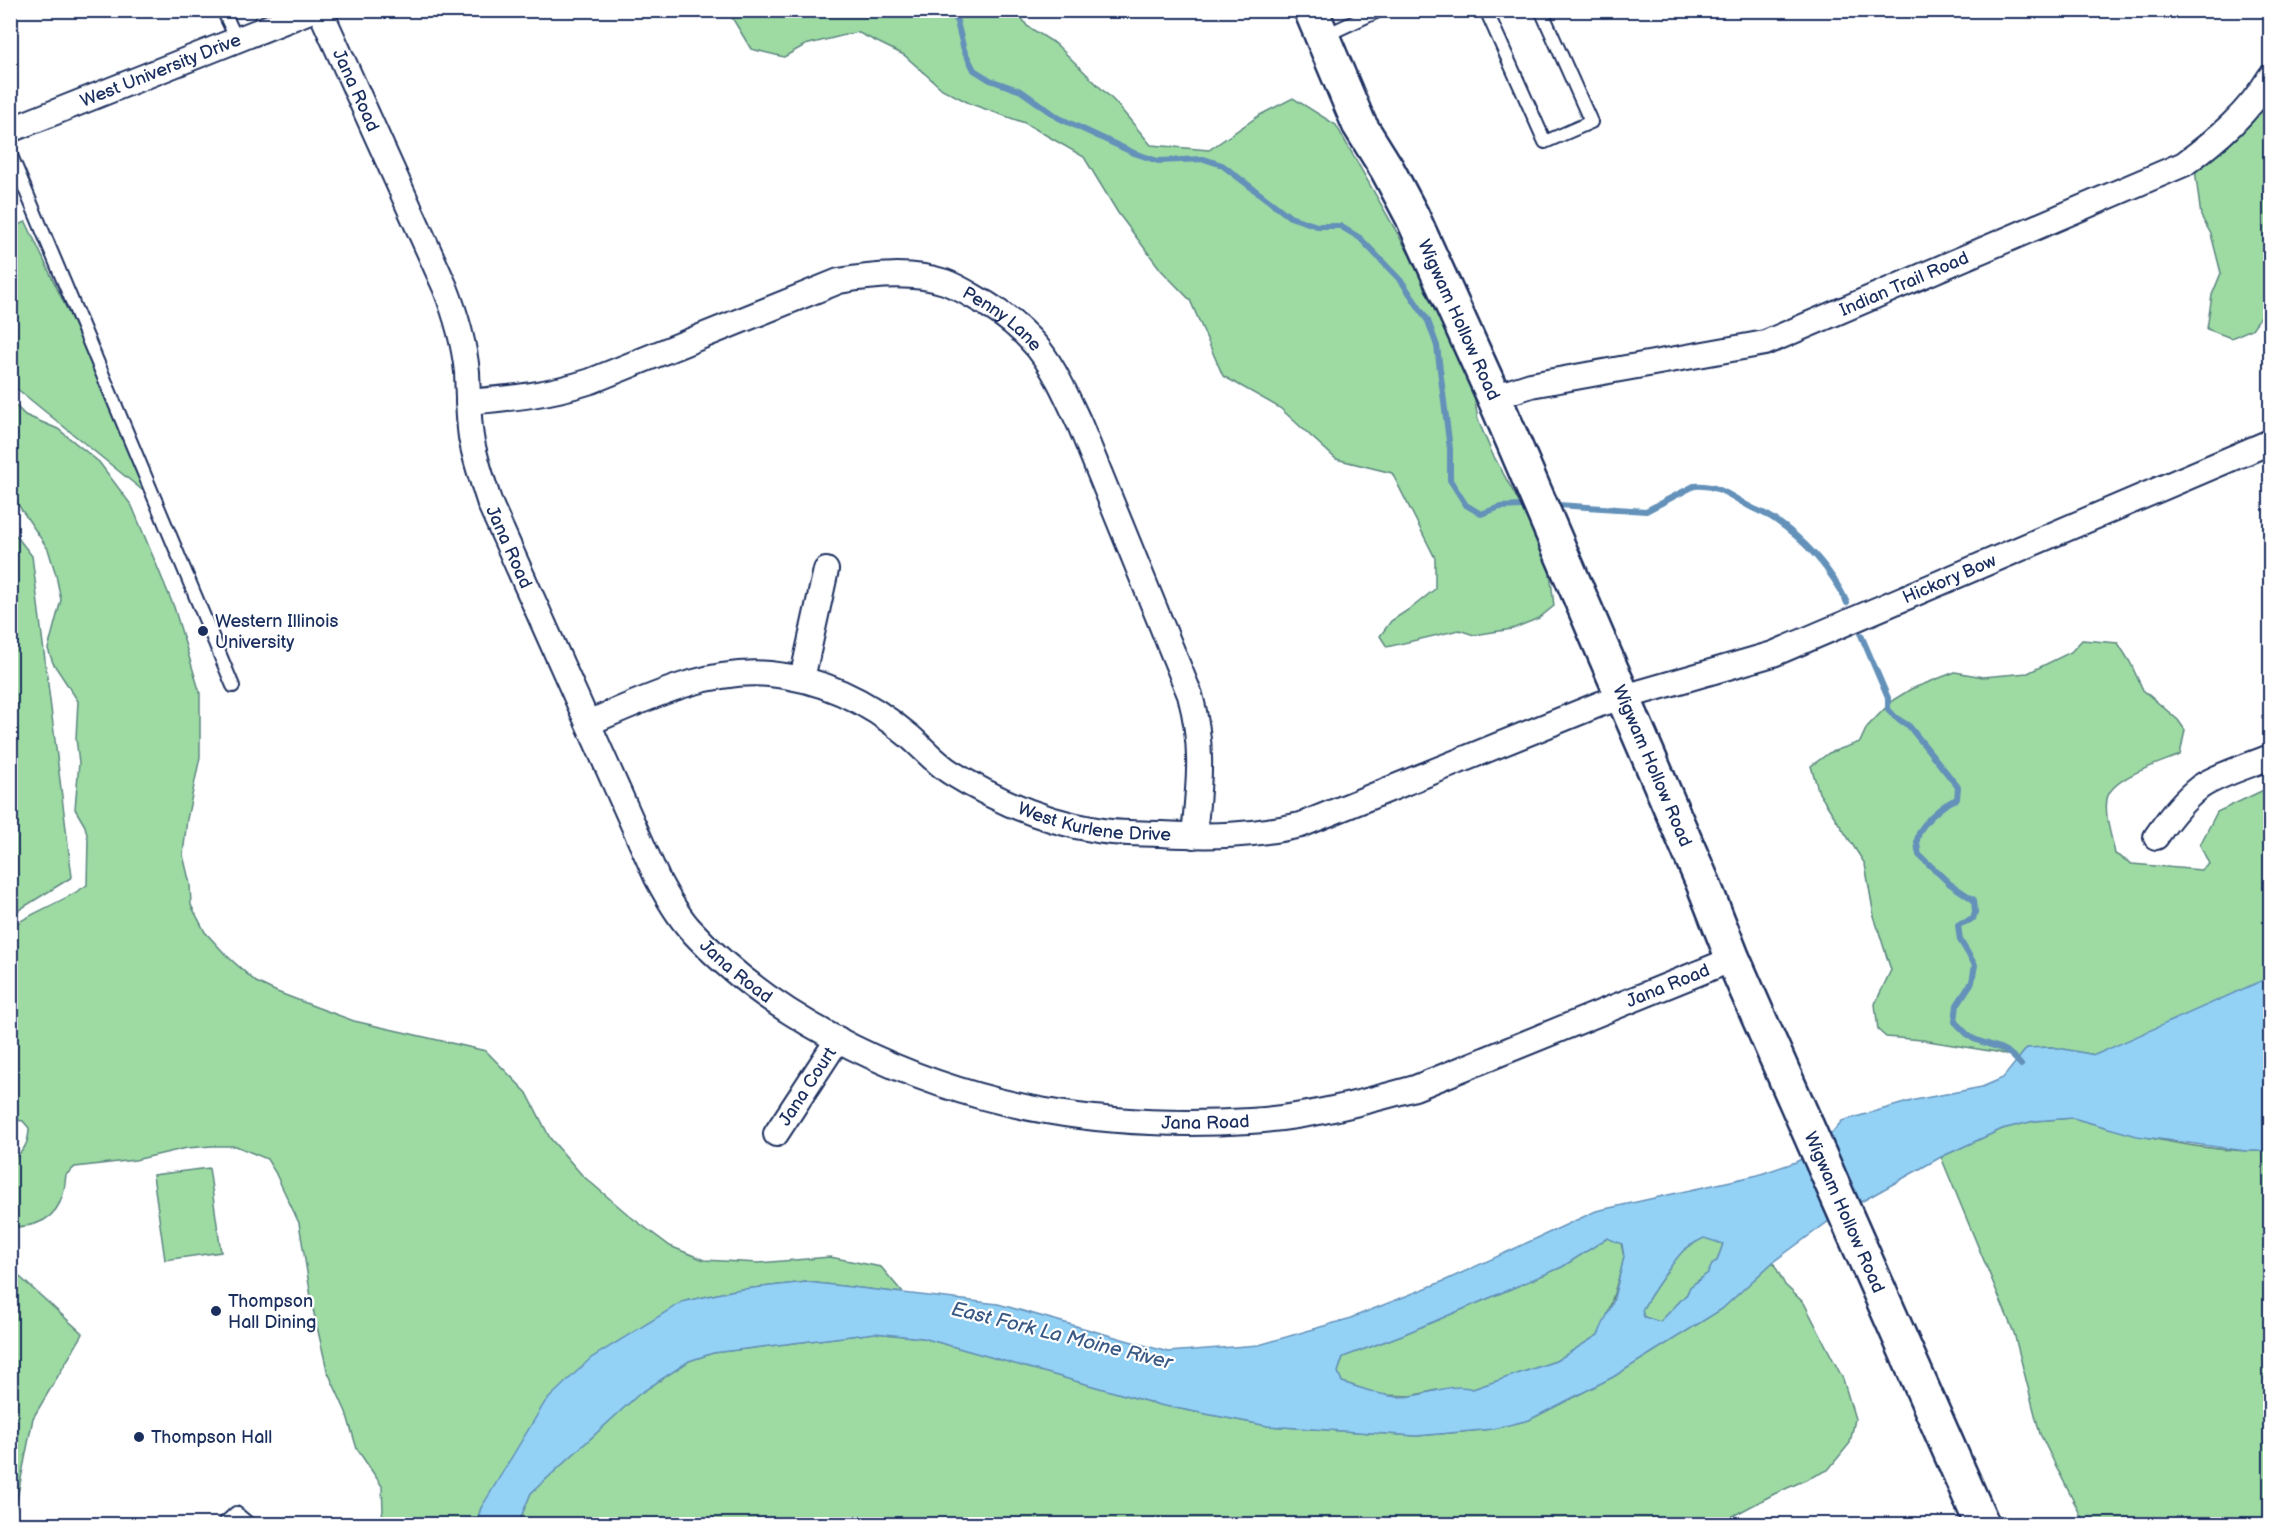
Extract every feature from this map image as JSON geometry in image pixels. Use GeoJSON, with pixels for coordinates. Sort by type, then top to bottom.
{"type":"FeatureCollection","features":[{"type":"Feature","properties":{"kind":"street","name":"West University Drive"},"geometry":{"type":"LineString","coordinates":[[10,130],[312,10]]}},
{"type":"Feature","properties":{"kind":"street","name":"Jana Road"},"geometry":{"type":"LineString","coordinates":[[320,10],[456,314],[463,343],[471,436],[490,504],[657,878],[688,927],[750,984],[838,1039],[891,1064],[994,1099],[1047,1112],[1104,1119],[1161,1122],[1250,1121],[1281,1118],[1364,1102],[1414,1088],[1733,959]]}},
{"type":"Feature","properties":{"kind":"street","name":"Wigwam Hollow Road"},"geometry":{"type":"LineString","coordinates":[[1317,24],[1359,124],[1412,216],[1494,397],[1733,959],[1982,1524]]}},
{"type":"Feature","properties":{"kind":"street","name":"Indian Trail Road"},"geometry":{"type":"LineString","coordinates":[[1494,397],[1531,385],[1766,343],[2184,164],[2238,119],[2271,77]]}},
{"type":"Feature","properties":{"kind":"street","name":"Penny Lane"},"geometry":{"type":"LineString","coordinates":[[468,402],[534,397],[572,388],[839,281],[863,276],[922,277],[944,282],[1003,314],[1040,350],[1062,387],[1080,425],[1190,695],[1197,721],[1200,748],[1200,776],[1194,836]]}},
{"type":"Feature","properties":{"kind":"street","name":"Hickory Bow"},"geometry":{"type":"LineString","coordinates":[[1623,699],[1773,654],[2271,441]]}},
{"type":"Feature","properties":{"kind":"street"},"geometry":{"type":"LineString","coordinates":[[802,679],[826,570]]}},
{"type":"Feature","properties":{"kind":"street","name":"West Kurlene Drive"},"geometry":{"type":"LineString","coordinates":[[588,723],[675,687],[705,679],[737,674],[769,674],[802,679],[842,692],[876,711],[951,772],[1030,813],[1100,831],[1194,836],[1248,835],[1301,825],[1600,704],[1623,699]]}},
{"type":"Feature","properties":{"kind":"street"},"geometry":{"type":"LineString","coordinates":[[2156,837],[2184,800],[2203,786],[2271,757]]}},
{"type":"Feature","properties":{"kind":"street","name":"Jana Court"},"geometry":{"type":"LineString","coordinates":[[776,1134],[838,1039]]}},
{"type":"Feature","properties":{"kind":"lane"},"geometry":{"type":"LineString","coordinates":[[223,10],[237,40]]}},
{"type":"Feature","properties":{"kind":"lane"},"geometry":{"type":"LineString","coordinates":[[1317,24],[1380,10]]}},
{"type":"Feature","properties":{"kind":"lane"},"geometry":{"type":"LineString","coordinates":[[1486,10],[1545,142],[1591,123],[1541,10]]}},
{"type":"Feature","properties":{"kind":"lane"},"geometry":{"type":"LineString","coordinates":[[10,153],[233,686]]}},
{"type":"Feature","properties":{"kind":"lane"},"geometry":{"type":"LineString","coordinates":[[224,1524],[236,1513],[249,1524]]}},
{"type":"Feature","properties":{"kind":"green space"},"geometry":{"type":"Polygon","coordinates":[[[728,11],[1017,11],[1027,26],[1056,44],[1115,102],[1151,145],[1209,150],[1260,115],[1293,98],[1336,125],[1425,282],[1471,376],[1478,420],[1492,453],[1548,555],[1554,606],[1539,618],[1512,629],[1474,635],[1459,630],[1387,647],[1380,636],[1391,621],[1435,589],[1435,558],[1392,473],[1336,459],[1280,408],[1223,376],[1190,300],[1161,270],[1118,213],[1084,157],[1025,123],[971,104],[942,89],[904,55],[857,32],[805,45],[784,57],[751,49],[728,11]]]}},
{"type":"Feature","properties":{"kind":"green space"},"geometry":{"type":"Polygon","coordinates":[[[2270,98],[2270,319],[2261,316],[2252,329],[2231,338],[2207,329],[2212,295],[2221,273],[2211,234],[2201,216],[2193,154],[2270,98]]]}},
{"type":"Feature","properties":{"kind":"green space"},"geometry":{"type":"Polygon","coordinates":[[[26,222],[157,502],[11,384],[10,228],[26,222]]]}},
{"type":"Feature","properties":{"kind":"green space"},"geometry":{"type":"Polygon","coordinates":[[[10,400],[25,415],[58,429],[99,462],[132,506],[174,607],[200,693],[200,757],[187,819],[183,855],[190,884],[191,905],[205,932],[226,955],[256,982],[316,1007],[354,1021],[486,1051],[527,1093],[550,1138],[582,1175],[631,1217],[670,1246],[704,1260],[759,1263],[830,1257],[881,1267],[903,1293],[807,1282],[735,1290],[682,1302],[481,1508],[476,1524],[380,1524],[383,1510],[382,1486],[357,1449],[346,1412],[327,1370],[313,1309],[299,1223],[267,1159],[236,1146],[212,1146],[187,1148],[135,1160],[75,1167],[66,1175],[60,1203],[50,1216],[29,1226],[11,1227],[11,1159],[25,1146],[29,1128],[23,1121],[11,1119],[11,927],[87,885],[88,839],[85,826],[75,809],[79,763],[76,738],[78,701],[53,663],[48,649],[61,600],[56,575],[48,549],[11,494],[10,400]]]}},
{"type":"Feature","properties":{"kind":"green space"},"geometry":{"type":"Polygon","coordinates":[[[11,529],[32,556],[72,877],[11,915],[11,529]]]}},
{"type":"Feature","properties":{"kind":"green space"},"geometry":{"type":"Polygon","coordinates":[[[2082,640],[2118,643],[2143,690],[2178,720],[2185,730],[2180,755],[2138,772],[2117,784],[2111,791],[2107,799],[2107,813],[2115,854],[2132,864],[2201,870],[2209,864],[2200,845],[2217,812],[2270,787],[2270,1001],[2123,1044],[2095,1055],[2052,1047],[2027,1048],[2019,1058],[1922,1040],[1886,1037],[1878,1030],[1875,1004],[1891,970],[1874,916],[1865,864],[1819,793],[1811,766],[1829,753],[1860,742],[1867,727],[1893,700],[1911,689],[1955,672],[1983,677],[2028,673],[2071,652],[2082,640]]]}},
{"type":"Feature","properties":{"kind":"green space"},"geometry":{"type":"Polygon","coordinates":[[[2073,1118],[2171,1142],[2221,1149],[2270,1151],[2270,1524],[2085,1524],[2040,1434],[2014,1333],[1941,1157],[2002,1129],[2034,1121],[2073,1118]]]}},
{"type":"Feature","properties":{"kind":"green space"},"geometry":{"type":"Polygon","coordinates":[[[209,1168],[221,1252],[165,1260],[153,1175],[209,1168]]]}},
{"type":"Feature","properties":{"kind":"green space"},"geometry":{"type":"Polygon","coordinates":[[[1704,1237],[1723,1244],[1717,1261],[1713,1263],[1708,1273],[1690,1287],[1687,1294],[1660,1322],[1644,1317],[1642,1311],[1644,1306],[1674,1261],[1684,1250],[1704,1237]]]}},
{"type":"Feature","properties":{"kind":"green space"},"geometry":{"type":"Polygon","coordinates":[[[1607,1238],[1621,1243],[1624,1257],[1605,1323],[1598,1335],[1556,1361],[1473,1389],[1437,1390],[1411,1396],[1381,1395],[1342,1382],[1338,1372],[1343,1357],[1402,1335],[1562,1267],[1607,1238]]]}},
{"type":"Feature","properties":{"kind":"green space"},"geometry":{"type":"Polygon","coordinates":[[[1773,1262],[1785,1285],[1804,1303],[1843,1379],[1855,1419],[1850,1443],[1828,1470],[1774,1494],[1718,1524],[518,1524],[531,1493],[639,1394],[689,1361],[713,1353],[875,1333],[923,1338],[1160,1405],[1268,1426],[1417,1436],[1493,1429],[1529,1420],[1613,1377],[1722,1309],[1773,1262]]]}},
{"type":"Feature","properties":{"kind":"green space"},"geometry":{"type":"Polygon","coordinates":[[[11,1269],[83,1334],[33,1418],[12,1524],[11,1269]]]}},
{"type":"Feature","properties":{"kind":"water","name":"East Fork La Moine River"},"geometry":{"type":"Polygon","coordinates":[[[2270,977],[2270,1151],[2246,1151],[2137,1136],[2073,1118],[2034,1121],[2002,1129],[1941,1157],[1836,1216],[1773,1262],[1722,1309],[1613,1377],[1529,1420],[1493,1429],[1417,1436],[1268,1426],[1160,1405],[923,1338],[875,1333],[713,1353],[689,1361],[639,1394],[531,1493],[518,1524],[476,1524],[481,1508],[545,1402],[591,1358],[682,1302],[735,1290],[807,1282],[998,1304],[1168,1352],[1259,1345],[1348,1319],[1444,1281],[1596,1211],[1758,1175],[1796,1162],[1817,1150],[1842,1121],[1915,1100],[1982,1087],[2003,1078],[2027,1048],[2052,1047],[2095,1055],[2270,977]],[[1607,1238],[1562,1267],[1402,1335],[1343,1357],[1338,1372],[1342,1382],[1383,1395],[1407,1397],[1454,1387],[1473,1389],[1556,1361],[1598,1335],[1613,1302],[1624,1257],[1622,1244],[1607,1238]],[[1704,1238],[1684,1250],[1674,1261],[1644,1306],[1642,1311],[1644,1317],[1660,1322],[1687,1294],[1690,1287],[1708,1273],[1713,1263],[1717,1261],[1723,1244],[1704,1238]]]}},
{"type":"Feature","properties":{"kind":"waterway"},"geometry":{"type":"LineString","coordinates":[[954,10],[964,50],[974,70],[990,80],[1021,91],[1059,118],[1134,153],[1158,161],[1204,159],[1222,165],[1290,217],[1317,226],[1340,226],[1360,238],[1402,282],[1428,321],[1437,346],[1450,449],[1450,480],[1466,505],[1481,514],[1500,507],[1522,506]]}},
{"type":"Feature","properties":{"kind":"waterway"},"geometry":{"type":"LineString","coordinates":[[1558,505],[1646,511],[1694,486],[1715,488],[1771,517],[1796,536],[1817,556],[1834,579],[1847,603]]}},
{"type":"Feature","properties":{"kind":"waterway"},"geometry":{"type":"LineString","coordinates":[[1861,635],[1888,698],[1888,709],[1895,717],[1909,726],[1958,787],[1957,799],[1945,805],[1927,821],[1917,840],[1919,855],[1950,884],[1974,900],[1973,919],[1958,925],[1960,940],[1975,965],[1972,982],[1957,1005],[1955,1022],[1971,1038],[2005,1050],[2021,1065]]}},
{"type":"Feature","properties":{"kind":"place","name":"Western Illinois University"},"geometry":{"type":"Point","coordinates":[203,631]}},
{"type":"Feature","properties":{"kind":"place","name":"Thompson Hall Dining"},"geometry":{"type":"Point","coordinates":[216,1311]}},
{"type":"Feature","properties":{"kind":"place","name":"Thompson Hall"},"geometry":{"type":"Point","coordinates":[139,1437]}}]}
